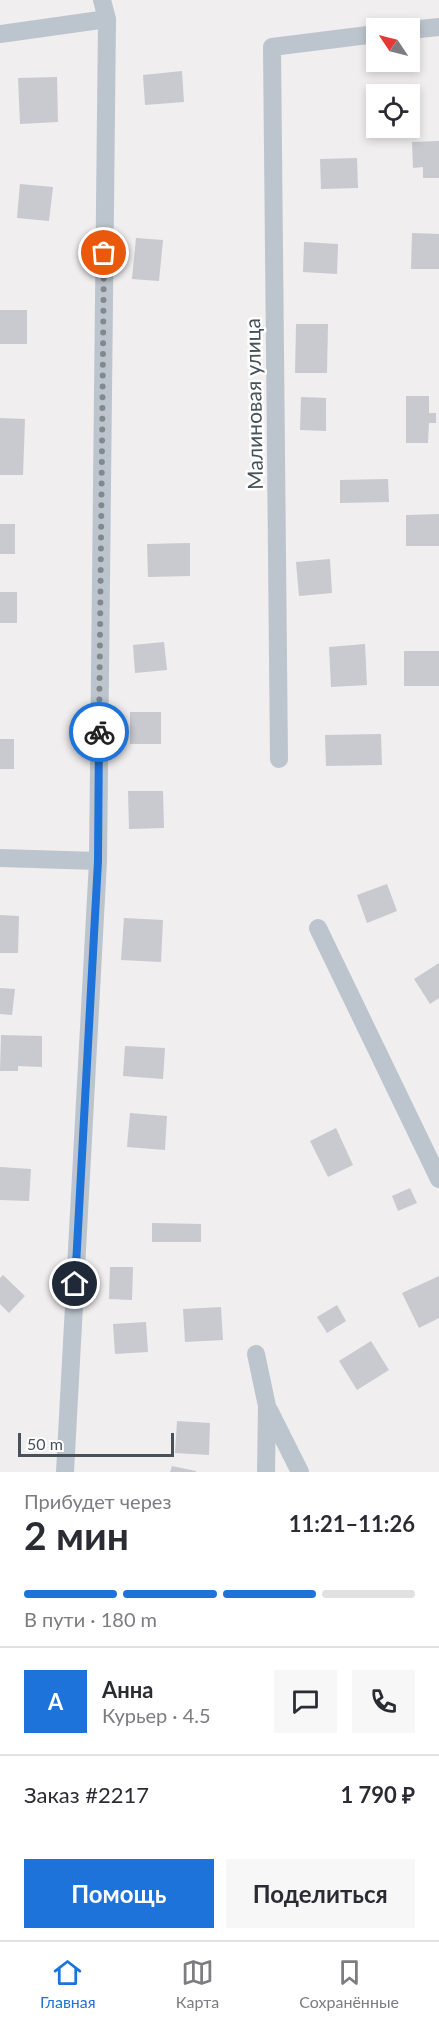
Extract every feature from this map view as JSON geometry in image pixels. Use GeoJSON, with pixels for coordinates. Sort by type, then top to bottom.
{"type":"FeatureCollection","features":[{"type":"Feature","properties":{"kind":"street"},"geometry":{"type":"LineString","coordinates":[[65,1472],[98,861],[107,20],[102,0]]}},
{"type":"Feature","properties":{"kind":"street"},"geometry":{"type":"LineString","coordinates":[[0,34],[107,20]]}},
{"type":"Feature","properties":{"kind":"street"},"geometry":{"type":"LineString","coordinates":[[420,29],[439,27]]}},
{"type":"Feature","properties":{"kind":"street","name":"Малиновая улица"},"geometry":{"type":"LineString","coordinates":[[279,759],[272,48],[366,35]]}},
{"type":"Feature","properties":{"kind":"street"},"geometry":{"type":"LineString","coordinates":[[0,858],[98,861]]}},
{"type":"Feature","properties":{"kind":"street"},"geometry":{"type":"LineString","coordinates":[[318,928],[439,1179]]}},
{"type":"Feature","properties":{"kind":"street"},"geometry":{"type":"LineString","coordinates":[[256,1354],[267,1406],[266,1472]]}},
{"type":"Feature","properties":{"kind":"street"},"geometry":{"type":"LineString","coordinates":[[267,1406],[300,1472]]}},
{"type":"Feature","properties":{"kind":"building"},"geometry":{"type":"Polygon","coordinates":[[[182,71],[184,102],[145,105],[143,75],[182,71]]]}},
{"type":"Feature","properties":{"kind":"building"},"geometry":{"type":"Polygon","coordinates":[[[57,77],[58,122],[20,124],[18,78],[57,77]]]}},
{"type":"Feature","properties":{"kind":"building"},"geometry":{"type":"Polygon","coordinates":[[[439,141],[439,178],[423,178],[423,167],[413,168],[412,142],[439,141]]]}},
{"type":"Feature","properties":{"kind":"building"},"geometry":{"type":"Polygon","coordinates":[[[357,158],[358,188],[321,189],[320,159],[357,158]]]}},
{"type":"Feature","properties":{"kind":"building"},"geometry":{"type":"Polygon","coordinates":[[[20,184],[53,187],[49,221],[17,218],[20,184]]]}},
{"type":"Feature","properties":{"kind":"building"},"geometry":{"type":"Polygon","coordinates":[[[412,233],[439,234],[439,269],[411,269],[412,233]]]}},
{"type":"Feature","properties":{"kind":"building"},"geometry":{"type":"Polygon","coordinates":[[[136,238],[163,240],[159,281],[132,279],[136,238]]]}},
{"type":"Feature","properties":{"kind":"building"},"geometry":{"type":"Polygon","coordinates":[[[304,242],[338,244],[337,274],[303,272],[304,242]]]}},
{"type":"Feature","properties":{"kind":"building"},"geometry":{"type":"Polygon","coordinates":[[[0,310],[27,310],[27,344],[0,344],[0,310]]]}},
{"type":"Feature","properties":{"kind":"building"},"geometry":{"type":"Polygon","coordinates":[[[296,324],[328,324],[327,373],[295,373],[296,324]]]}},
{"type":"Feature","properties":{"kind":"building"},"geometry":{"type":"Polygon","coordinates":[[[406,396],[429,396],[429,413],[436,413],[436,423],[429,423],[428,443],[406,443],[406,396]]]}},
{"type":"Feature","properties":{"kind":"building"},"geometry":{"type":"Polygon","coordinates":[[[301,397],[326,398],[326,431],[300,430],[301,397]]]}},
{"type":"Feature","properties":{"kind":"building"},"geometry":{"type":"Polygon","coordinates":[[[0,418],[25,419],[23,475],[0,475],[0,418]]]}},
{"type":"Feature","properties":{"kind":"building"},"geometry":{"type":"Polygon","coordinates":[[[388,479],[389,502],[340,503],[340,480],[388,479]]]}},
{"type":"Feature","properties":{"kind":"building"},"geometry":{"type":"Polygon","coordinates":[[[439,514],[439,546],[406,546],[406,515],[439,514]]]}},
{"type":"Feature","properties":{"kind":"building"},"geometry":{"type":"Polygon","coordinates":[[[0,524],[15,524],[15,554],[0,554],[0,524]]]}},
{"type":"Feature","properties":{"kind":"building"},"geometry":{"type":"Polygon","coordinates":[[[190,543],[190,576],[148,577],[147,544],[190,543]]]}},
{"type":"Feature","properties":{"kind":"building"},"geometry":{"type":"Polygon","coordinates":[[[330,559],[332,593],[299,596],[296,562],[330,559]]]}},
{"type":"Feature","properties":{"kind":"building"},"geometry":{"type":"Polygon","coordinates":[[[0,592],[17,592],[17,623],[0,623],[0,592]]]}},
{"type":"Feature","properties":{"kind":"building"},"geometry":{"type":"Polygon","coordinates":[[[164,642],[167,670],[135,673],[133,645],[164,642]]]}},
{"type":"Feature","properties":{"kind":"building"},"geometry":{"type":"Polygon","coordinates":[[[365,644],[367,685],[331,687],[329,647],[365,644]]]}},
{"type":"Feature","properties":{"kind":"building"},"geometry":{"type":"Polygon","coordinates":[[[404,651],[439,651],[439,686],[404,686],[404,651]]]}},
{"type":"Feature","properties":{"kind":"building"},"geometry":{"type":"Polygon","coordinates":[[[130,712],[161,712],[161,744],[130,744],[130,712]]]}},
{"type":"Feature","properties":{"kind":"building"},"geometry":{"type":"Polygon","coordinates":[[[381,734],[382,765],[326,766],[325,735],[381,734]]]}},
{"type":"Feature","properties":{"kind":"building"},"geometry":{"type":"Polygon","coordinates":[[[0,739],[14,739],[14,769],[0,769],[0,739]]]}},
{"type":"Feature","properties":{"kind":"building"},"geometry":{"type":"Polygon","coordinates":[[[128,791],[163,791],[164,828],[129,829],[128,791]]]}},
{"type":"Feature","properties":{"kind":"building"},"geometry":{"type":"Polygon","coordinates":[[[387,884],[397,911],[367,923],[357,895],[387,884]]]}},
{"type":"Feature","properties":{"kind":"building"},"geometry":{"type":"Polygon","coordinates":[[[0,915],[19,916],[18,953],[0,953],[0,915]]]}},
{"type":"Feature","properties":{"kind":"building"},"geometry":{"type":"Polygon","coordinates":[[[124,918],[163,920],[161,962],[121,960],[124,918]]]}},
{"type":"Feature","properties":{"kind":"building"},"geometry":{"type":"Polygon","coordinates":[[[439,963],[439,998],[430,1004],[414,979],[439,963]]]}},
{"type":"Feature","properties":{"kind":"building"},"geometry":{"type":"Polygon","coordinates":[[[0,988],[15,989],[12,1015],[0,1014],[0,988]]]}},
{"type":"Feature","properties":{"kind":"building"},"geometry":{"type":"Polygon","coordinates":[[[1,1035],[42,1036],[42,1067],[18,1066],[18,1071],[0,1071],[1,1035]]]}},
{"type":"Feature","properties":{"kind":"building"},"geometry":{"type":"Polygon","coordinates":[[[125,1046],[165,1048],[163,1079],[123,1076],[125,1046]]]}},
{"type":"Feature","properties":{"kind":"building"},"geometry":{"type":"Polygon","coordinates":[[[130,1113],[167,1116],[165,1150],[127,1147],[130,1113]]]}},
{"type":"Feature","properties":{"kind":"building"},"geometry":{"type":"Polygon","coordinates":[[[336,1128],[353,1165],[328,1177],[310,1141],[336,1128]]]}},
{"type":"Feature","properties":{"kind":"building"},"geometry":{"type":"Polygon","coordinates":[[[0,1167],[31,1169],[29,1201],[0,1200],[0,1167]]]}},
{"type":"Feature","properties":{"kind":"building"},"geometry":{"type":"Polygon","coordinates":[[[410,1188],[417,1203],[398,1211],[392,1196],[410,1188]]]}},
{"type":"Feature","properties":{"kind":"building"},"geometry":{"type":"Polygon","coordinates":[[[152,1223],[201,1224],[201,1242],[152,1242],[152,1223]]]}},
{"type":"Feature","properties":{"kind":"building"},"geometry":{"type":"Polygon","coordinates":[[[110,1267],[133,1267],[132,1300],[109,1299],[110,1267]]]}},
{"type":"Feature","properties":{"kind":"building"},"geometry":{"type":"Polygon","coordinates":[[[3,1275],[25,1296],[9,1313],[0,1304],[0,1278],[3,1275]]]}},
{"type":"Feature","properties":{"kind":"building"},"geometry":{"type":"Polygon","coordinates":[[[439,1276],[439,1318],[419,1328],[402,1293],[439,1276]]]}},
{"type":"Feature","properties":{"kind":"building"},"geometry":{"type":"Polygon","coordinates":[[[337,1305],[346,1321],[327,1333],[317,1317],[337,1305]]]}},
{"type":"Feature","properties":{"kind":"building"},"geometry":{"type":"Polygon","coordinates":[[[221,1307],[223,1340],[185,1342],[183,1309],[221,1307]]]}},
{"type":"Feature","properties":{"kind":"building"},"geometry":{"type":"Polygon","coordinates":[[[146,1322],[148,1352],[115,1354],[113,1324],[146,1322]]]}},
{"type":"Feature","properties":{"kind":"building"},"geometry":{"type":"Polygon","coordinates":[[[371,1341],[389,1370],[357,1390],[339,1361],[371,1341]]]}},
{"type":"Feature","properties":{"kind":"building"},"geometry":{"type":"Polygon","coordinates":[[[177,1421],[210,1423],[209,1455],[175,1453],[177,1421]]]}},
{"type":"Feature","properties":{"kind":"building"},"geometry":{"type":"Polygon","coordinates":[[[172,1466],[196,1471],[196,1472],[170,1472],[172,1466]]]}},
{"type":"Feature","properties":{"kind":"way so far"},"geometry":{"type":"LineString","coordinates":[[99,732],[104,253]]}},
{"type":"Feature","properties":{"kind":"route"},"geometry":{"type":"LineString","coordinates":[[75,1284],[98,861],[99,732]]}}]}
